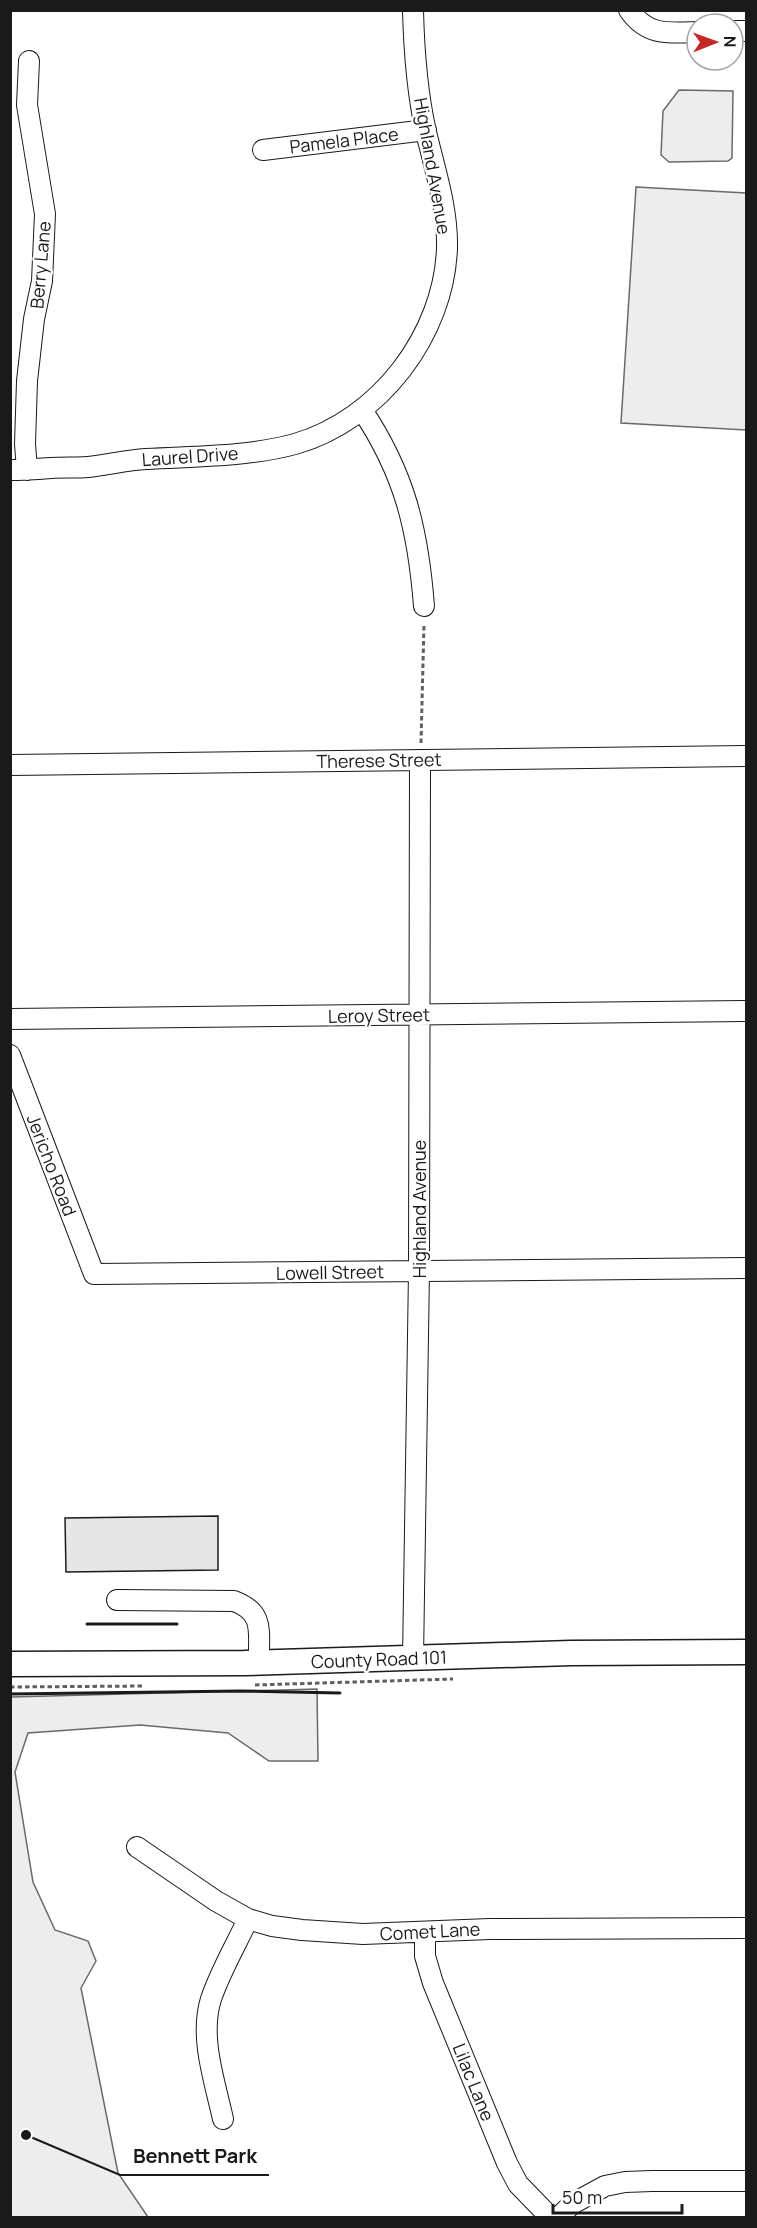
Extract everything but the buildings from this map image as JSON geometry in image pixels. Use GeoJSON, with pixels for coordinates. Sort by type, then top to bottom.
{"type":"FeatureCollection","features":[{"type":"Feature","properties":{"kind":"main road","name":"County Road 101"},"geometry":{"type":"LineString","coordinates":[[10,1664],[259,1662],[571,1653],[747,1652]]}},
{"type":"Feature","properties":{"kind":"street","name":"Highland Avenue"},"geometry":{"type":"LineString","coordinates":[[362,410],[386,387],[411,356],[430,323],[442,285],[447,248],[444,212],[414,60],[412,10]]}},
{"type":"Feature","properties":{"kind":"street"},"geometry":{"type":"LineString","coordinates":[[629,10],[635,19],[650,30],[685,32]]}},
{"type":"Feature","properties":{"kind":"street","name":"Berry Lane"},"geometry":{"type":"LineString","coordinates":[[19,470],[25,444],[27,381],[34,319],[42,281],[45,214],[27,105],[29,61]]}},
{"type":"Feature","properties":{"kind":"street","name":"Pamela Place"},"geometry":{"type":"LineString","coordinates":[[262,150],[426,130]]}},
{"type":"Feature","properties":{"kind":"street"},"geometry":{"type":"LineString","coordinates":[[362,410],[394,465],[408,501],[416,538],[424,606]]}},
{"type":"Feature","properties":{"kind":"street","name":"Laurel Drive"},"geometry":{"type":"LineString","coordinates":[[19,470],[84,467],[144,459],[226,456],[295,444],[317,435],[362,410]]}},
{"type":"Feature","properties":{"kind":"street","name":"Therese Street"},"geometry":{"type":"LineString","coordinates":[[10,765],[747,756]]}},
{"type":"Feature","properties":{"kind":"street","name":"Highland Avenue"},"geometry":{"type":"LineString","coordinates":[[413,1659],[419,1271],[420,760]]}},
{"type":"Feature","properties":{"kind":"street","name":"Leroy Street"},"geometry":{"type":"LineString","coordinates":[[10,1019],[747,1011]]}},
{"type":"Feature","properties":{"kind":"street","name":"Jericho Road"},"geometry":{"type":"LineString","coordinates":[[10,1055],[94,1274]]}},
{"type":"Feature","properties":{"kind":"street","name":"Lowell Street"},"geometry":{"type":"LineString","coordinates":[[94,1274],[747,1268]]}},
{"type":"Feature","properties":{"kind":"street"},"geometry":{"type":"LineString","coordinates":[[117,1600],[234,1601],[247,1605],[257,1618],[259,1662]]}},
{"type":"Feature","properties":{"kind":"street","name":"Comet Lane"},"geometry":{"type":"LineString","coordinates":[[137,1847],[248,1919],[272,1926],[302,1930],[363,1934],[490,1929],[747,1928]]}},
{"type":"Feature","properties":{"kind":"street"},"geometry":{"type":"LineString","coordinates":[[223,2119],[209,2053],[208,2019],[211,2000],[248,1919]]}},
{"type":"Feature","properties":{"kind":"street","name":"Lilac Lane"},"geometry":{"type":"LineString","coordinates":[[424,1933],[425,1956],[433,1983],[507,2163],[518,2184],[551,2217]]}},
{"type":"Feature","properties":{"kind":"street"},"geometry":{"type":"LineString","coordinates":[[558,2217],[572,2204],[605,2186],[643,2181],[747,2181]]}},
{"type":"Feature","properties":{"kind":"path"},"geometry":{"type":"LineString","coordinates":[[420,760],[424,606]]}},
{"type":"Feature","properties":{"kind":"shaded area"},"geometry":{"type":"Polygon","coordinates":[[[679,90],[733,91],[732,158],[728,161],[669,162],[661,155],[663,111],[679,90]]]}},
{"type":"Feature","properties":{"kind":"shaded area"},"geometry":{"type":"Polygon","coordinates":[[[636,187],[746,193],[746,430],[621,423],[636,187]]]}},
{"type":"Feature","properties":{"kind":"shaded area"},"geometry":{"type":"Polygon","coordinates":[[[317,1689],[318,1761],[269,1761],[228,1733],[140,1725],[28,1733],[15,1772],[33,1882],[55,1930],[88,1941],[96,1961],[81,1988],[118,2173],[148,2217],[11,2217],[11,1697],[317,1689]]]}},
{"type":"Feature","properties":{"kind":"wall"},"geometry":{"type":"LineString","coordinates":[[87,1624],[177,1624]]}},
{"type":"Feature","properties":{"kind":"wall"},"geometry":{"type":"LineString","coordinates":[[10,1694],[240,1691],[340,1693]]}},
{"type":"Feature","properties":{"kind":"place","name":"Bennett Park"},"geometry":{"type":"Point","coordinates":[26,2135]}}]}
